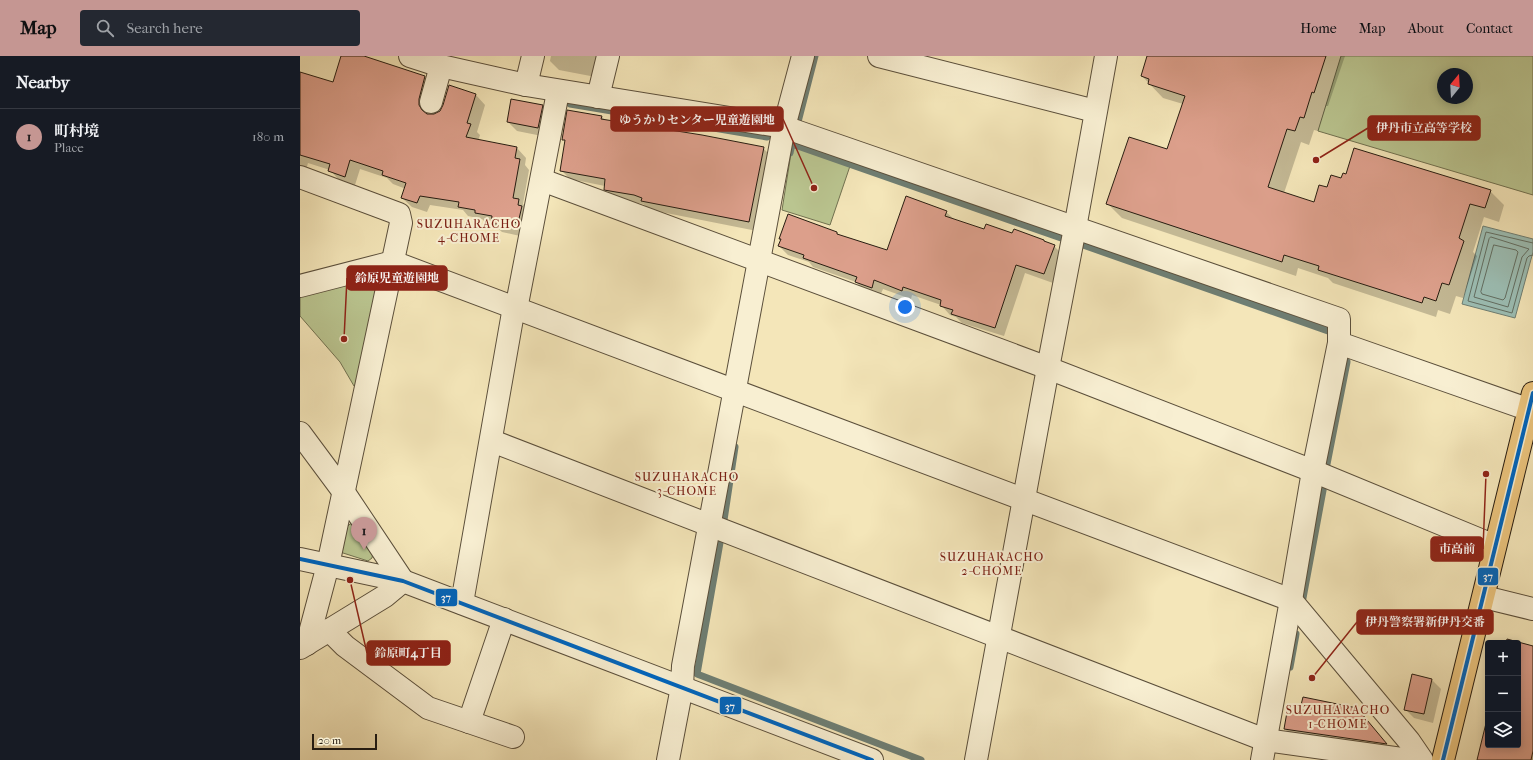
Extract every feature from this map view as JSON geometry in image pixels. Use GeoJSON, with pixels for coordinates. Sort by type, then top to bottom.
{"type":"FeatureCollection","features":[{"type":"Feature","properties":{"kind":"main road"},"geometry":{"type":"LineString","coordinates":[[1443,760],[1484,597],[1495,546],[1532,404]]}},
{"type":"Feature","properties":{"kind":"street"},"geometry":{"type":"LineString","coordinates":[[410,56],[441,66],[558,92],[784,126],[1339,319],[1339,343],[1313,471],[1292,600],[1263,750]]}},
{"type":"Feature","properties":{"kind":"street"},"geometry":{"type":"LineString","coordinates":[[526,86],[532,56]]}},
{"type":"Feature","properties":{"kind":"street"},"geometry":{"type":"LineString","coordinates":[[598,97],[608,56]]}},
{"type":"Feature","properties":{"kind":"street"},"geometry":{"type":"LineString","coordinates":[[668,760],[682,687],[682,666],[758,260],[784,126],[802,56]]}},
{"type":"Feature","properties":{"kind":"street"},"geometry":{"type":"LineString","coordinates":[[879,56],[1095,111]]}},
{"type":"Feature","properties":{"kind":"street"},"geometry":{"type":"LineString","coordinates":[[976,760],[1106,56]]}},
{"type":"Feature","properties":{"kind":"street"},"geometry":{"type":"LineString","coordinates":[[431,102],[441,66]]}},
{"type":"Feature","properties":{"kind":"street"},"geometry":{"type":"LineString","coordinates":[[462,603],[492,441],[514,307],[518,299],[558,92]]}},
{"type":"Feature","properties":{"kind":"street"},"geometry":{"type":"LineString","coordinates":[[300,177],[399,214],[401,223],[328,565],[304,646]]}},
{"type":"Feature","properties":{"kind":"street"},"geometry":{"type":"LineString","coordinates":[[542,180],[1048,368],[1313,471],[1495,546]]}},
{"type":"Feature","properties":{"kind":"street"},"geometry":{"type":"LineString","coordinates":[[300,286],[393,262],[1292,600],[1409,741],[1422,760]]}},
{"type":"Feature","properties":{"kind":"street"},"geometry":{"type":"LineString","coordinates":[[1339,343],[1532,404]]}},
{"type":"Feature","properties":{"kind":"street"},"geometry":{"type":"LineString","coordinates":[[300,433],[343,492],[403,581]]}},
{"type":"Feature","properties":{"kind":"street"},"geometry":{"type":"LineString","coordinates":[[492,441],[999,636],[1263,750],[1409,760]]}},
{"type":"Feature","properties":{"kind":"street"},"geometry":{"type":"LineString","coordinates":[[300,559],[403,581],[872,760]]}},
{"type":"Feature","properties":{"kind":"street"},"geometry":{"type":"LineString","coordinates":[[304,646],[385,596],[403,581]]}},
{"type":"Feature","properties":{"kind":"street"},"geometry":{"type":"LineString","coordinates":[[1484,597],[1533,609]]}},
{"type":"Feature","properties":{"kind":"street"},"geometry":{"type":"LineString","coordinates":[[469,722],[504,619]]}},
{"type":"Feature","properties":{"kind":"street"},"geometry":{"type":"LineString","coordinates":[[330,630],[345,646],[428,708],[513,737]]}},
{"type":"Feature","properties":{"kind":"green space"},"geometry":{"type":"Polygon","coordinates":[[[1341,56],[1533,56],[1533,195],[1318,131],[1341,56]]]}},
{"type":"Feature","properties":{"kind":"green space"},"geometry":{"type":"Polygon","coordinates":[[[795,146],[850,166],[830,225],[782,210],[792,147],[795,146]]]}},
{"type":"Feature","properties":{"kind":"green space"},"geometry":{"type":"Polygon","coordinates":[[[375,278],[381,282],[357,385],[354,386],[340,362],[300,316],[300,296],[375,278]]]}},
{"type":"Feature","properties":{"kind":"green space"},"geometry":{"type":"Polygon","coordinates":[[[353,523],[373,553],[372,558],[368,561],[340,552],[346,528],[353,523]]]}},
{"type":"Feature","properties":{"kind":"water"},"geometry":{"type":"Polygon","coordinates":[[[1483,226],[1533,239],[1533,252],[1515,318],[1462,304],[1483,226]]]}},
{"type":"Feature","properties":{"kind":"building"},"geometry":{"type":"Polygon","coordinates":[[[341,56],[364,56],[425,76],[419,99],[419,105],[427,114],[434,114],[440,111],[449,85],[476,94],[467,123],[471,124],[466,137],[517,147],[515,158],[520,159],[513,198],[519,199],[518,205],[522,206],[518,223],[511,222],[510,227],[491,223],[492,216],[475,213],[475,210],[458,207],[459,202],[420,196],[417,203],[401,198],[406,183],[382,175],[383,171],[350,160],[345,177],[328,171],[330,164],[300,155],[300,72],[333,82],[341,56]]]}},
{"type":"Feature","properties":{"kind":"building"},"geometry":{"type":"Polygon","coordinates":[[[1147,56],[1326,56],[1304,118],[1300,117],[1295,131],[1287,129],[1268,187],[1314,202],[1319,185],[1327,187],[1331,175],[1341,178],[1343,173],[1346,174],[1354,148],[1491,190],[1485,208],[1470,204],[1459,238],[1464,241],[1449,285],[1442,283],[1436,301],[1424,297],[1422,303],[1318,270],[1319,266],[1284,255],[1282,262],[1106,204],[1129,137],[1167,149],[1185,96],[1148,84],[1149,79],[1141,76],[1147,56]]]}},
{"type":"Feature","properties":{"kind":"building"},"geometry":{"type":"Polygon","coordinates":[[[511,99],[543,105],[538,128],[507,122],[511,99]]]}},
{"type":"Feature","properties":{"kind":"building"},"geometry":{"type":"Polygon","coordinates":[[[567,110],[602,116],[601,119],[702,135],[764,147],[749,222],[641,201],[642,198],[634,195],[604,190],[605,179],[560,171],[565,140],[562,140],[567,110]]]}},
{"type":"Feature","properties":{"kind":"building"},"geometry":{"type":"Polygon","coordinates":[[[906,196],[947,211],[945,216],[984,229],[986,224],[1012,233],[1014,229],[1055,245],[1044,274],[1016,265],[995,328],[951,314],[953,310],[940,306],[941,300],[903,287],[902,291],[874,280],[872,288],[855,282],[857,277],[803,258],[804,255],[778,246],[788,214],[837,232],[837,234],[887,250],[906,196]]]}},
{"type":"Feature","properties":{"kind":"building"},"geometry":{"type":"Polygon","coordinates":[[[1521,643],[1533,646],[1533,751],[1531,760],[1477,760],[1485,727],[1485,748],[1521,748],[1521,643]]]}},
{"type":"Feature","properties":{"kind":"building"},"geometry":{"type":"Polygon","coordinates":[[[1412,674],[1432,679],[1424,714],[1404,710],[1412,674]]]}},
{"type":"Feature","properties":{"kind":"building"},"geometry":{"type":"Polygon","coordinates":[[[1303,697],[1357,708],[1387,744],[1284,729],[1287,712],[1296,714],[1299,713],[1303,697]]]}},
{"type":"Feature","properties":{"kind":"waterway"},"geometry":{"type":"LineString","coordinates":[[798,122],[815,56]]}},
{"type":"Feature","properties":{"kind":"waterway"},"geometry":{"type":"LineString","coordinates":[[570,104],[767,137]]}},
{"type":"Feature","properties":{"kind":"waterway"},"geometry":{"type":"LineString","coordinates":[[790,153],[792,144],[1061,238]]}},
{"type":"Feature","properties":{"kind":"waterway"},"geometry":{"type":"LineString","coordinates":[[1083,245],[1328,331]]}},
{"type":"Feature","properties":{"kind":"waterway"},"geometry":{"type":"LineString","coordinates":[[1327,464],[1347,362]]}},
{"type":"Feature","properties":{"kind":"waterway"},"geometry":{"type":"LineString","coordinates":[[724,520],[735,447]]}},
{"type":"Feature","properties":{"kind":"waterway"},"geometry":{"type":"LineString","coordinates":[[1303,598],[1324,485]]}},
{"type":"Feature","properties":{"kind":"waterway"},"geometry":{"type":"LineString","coordinates":[[721,537],[697,674],[921,760]]}},
{"type":"Feature","properties":{"kind":"waterway"},"geometry":{"type":"LineString","coordinates":[[1290,667],[1296,634]]}},
{"type":"Feature","properties":{"kind":"transit line","name":"37"},"geometry":{"type":"LineString","coordinates":[[1443,760],[1533,393]]}},
{"type":"Feature","properties":{"kind":"transit line","name":"37"},"geometry":{"type":"LineString","coordinates":[[300,559],[403,581],[872,760]]}},
{"type":"Feature","properties":{"kind":"place","name":"伊丹市立高等学校"},"geometry":{"type":"Point","coordinates":[1316,160]}},
{"type":"Feature","properties":{"kind":"place","name":"ゆうかりセンター児童遊園地"},"geometry":{"type":"Point","coordinates":[814,188]}},
{"type":"Feature","properties":{"kind":"place","name":"鈴原児童遊園地"},"geometry":{"type":"Point","coordinates":[344,339]}},
{"type":"Feature","properties":{"kind":"place","name":"市高前"},"geometry":{"type":"Point","coordinates":[1486,474]}},
{"type":"Feature","properties":{"kind":"place","name":"町村境"},"geometry":{"type":"Point","coordinates":[364,550]}},
{"type":"Feature","properties":{"kind":"place","name":"鈴原町4丁目"},"geometry":{"type":"Point","coordinates":[350,580]}},
{"type":"Feature","properties":{"kind":"place","name":"伊丹警察署新伊丹交番"},"geometry":{"type":"Point","coordinates":[1312,678]}},
{"type":"Feature","properties":{"kind":"district","name":"SUZUHARACHO 4-CHOME"},"geometry":{"type":"Point","coordinates":[469,231]}},
{"type":"Feature","properties":{"kind":"district","name":"SUZUHARACHO 3-CHOME"},"geometry":{"type":"Point","coordinates":[687,484]}},
{"type":"Feature","properties":{"kind":"district","name":"SUZUHARACHO 2-CHOME"},"geometry":{"type":"Point","coordinates":[992,564]}},
{"type":"Feature","properties":{"kind":"district","name":"SUZUHARACHO 1-CHOME"},"geometry":{"type":"Point","coordinates":[1338,717]}}]}
